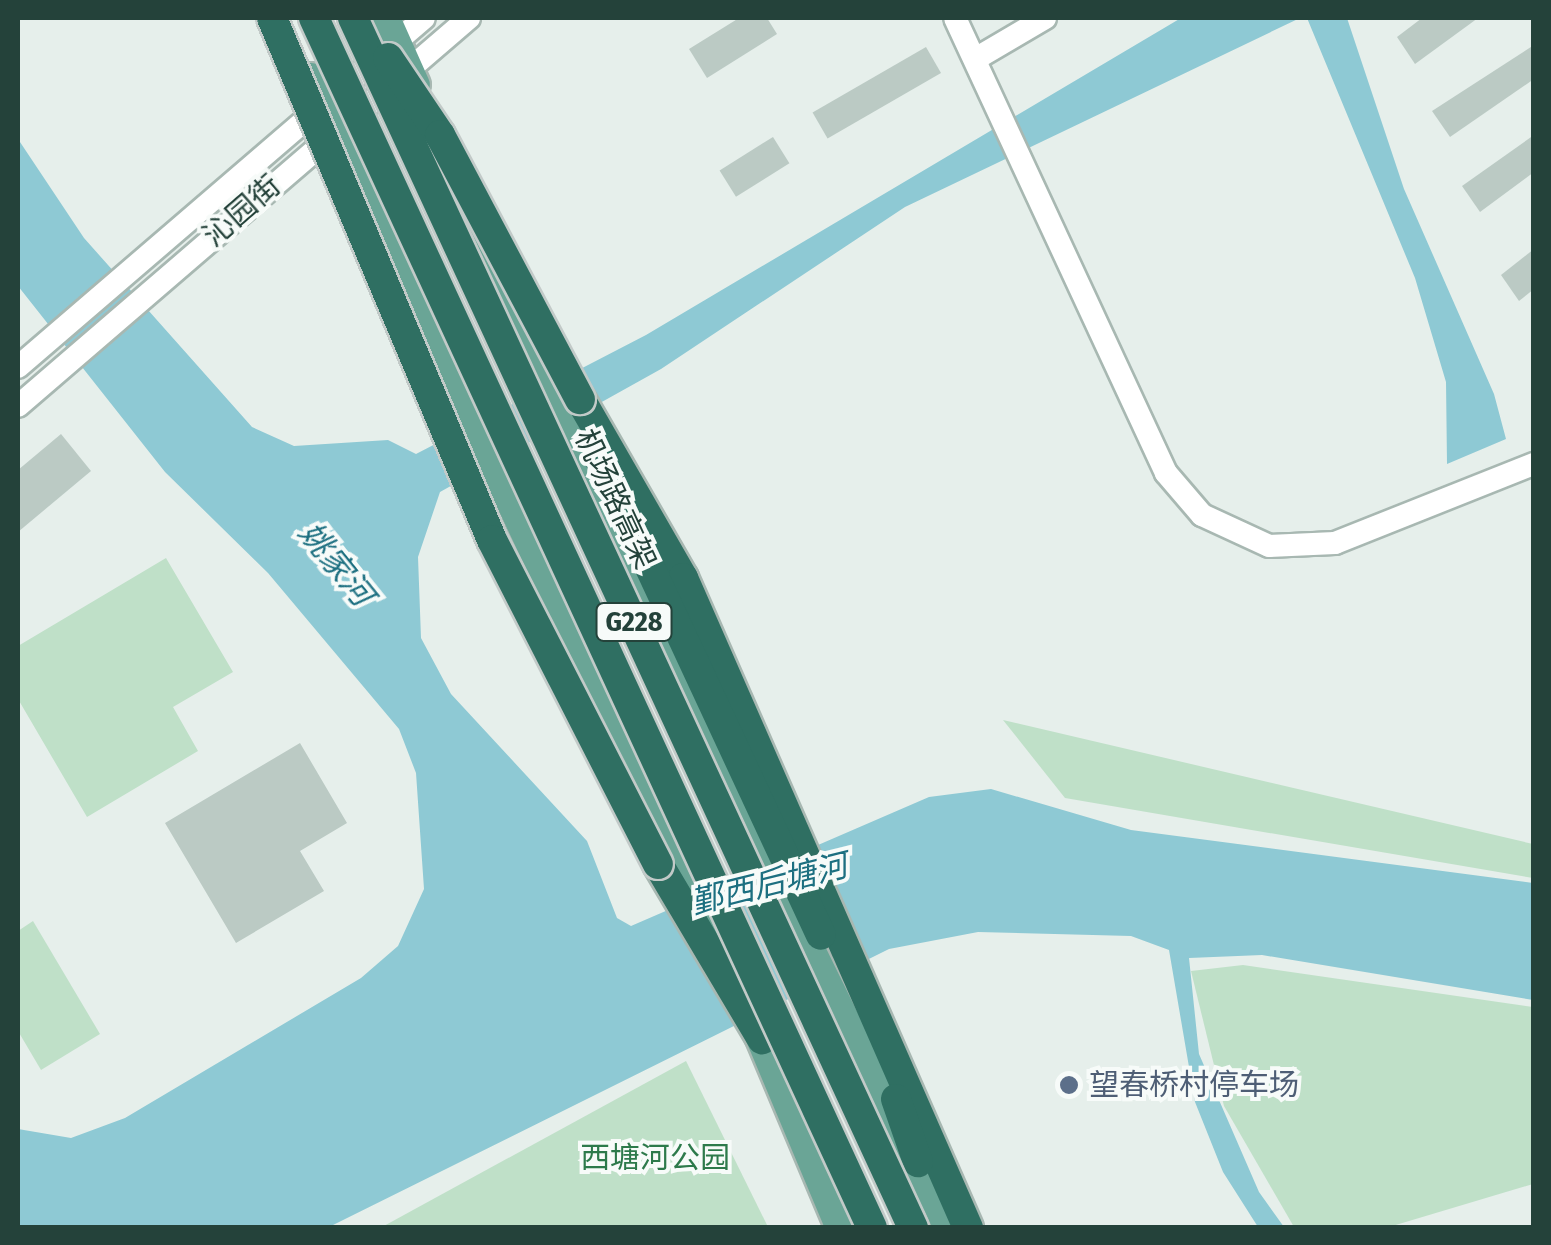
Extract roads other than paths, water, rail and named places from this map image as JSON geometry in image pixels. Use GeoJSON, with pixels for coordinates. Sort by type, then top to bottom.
{"type":"FeatureCollection","features":[{"type":"Feature","properties":{"kind":"highway"},"geometry":{"type":"LineString","coordinates":[[272,18],[492,540],[658,864],[764,1044]]}},
{"type":"Feature","properties":{"kind":"highway","name":"G228"},"geometry":{"type":"LineString","coordinates":[[314,18],[872,1228]]}},
{"type":"Feature","properties":{"kind":"highway"},"geometry":{"type":"LineString","coordinates":[[357,18],[440,135],[580,399],[683,578],[968,1228]]}},
{"type":"Feature","properties":{"kind":"highway","name":"机场路高架"},"geometry":{"type":"LineString","coordinates":[[357,18],[913,1228]]}},
{"type":"Feature","properties":{"kind":"highway"},"geometry":{"type":"LineString","coordinates":[[580,399],[610,498],[888,1073],[918,1162]]}},
{"type":"Feature","properties":{"kind":"main road"},"geometry":{"type":"LineString","coordinates":[[281,18],[764,1044],[840,1228]]}},
{"type":"Feature","properties":{"kind":"main road"},"geometry":{"type":"LineString","coordinates":[[391,29],[572,455],[948,1228]]}},
{"type":"Feature","properties":{"kind":"street","name":"沁园街"},"geometry":{"type":"LineString","coordinates":[[18,406],[142,299],[330,116],[391,29],[424,18]]}},
{"type":"Feature","properties":{"kind":"street","name":"沁园街"},"geometry":{"type":"LineString","coordinates":[[18,367],[124,276],[330,116],[408,67],[468,18]]}},
{"type":"Feature","properties":{"kind":"street"},"geometry":{"type":"LineString","coordinates":[[955,18],[1036,176],[1166,474],[1235,536],[1299,548],[1335,543],[1534,464]]}},
{"type":"Feature","properties":{"kind":"street"},"geometry":{"type":"LineString","coordinates":[[976,58],[1045,18]]}},
{"type":"Feature","properties":{"kind":"water"},"geometry":{"type":"Polygon","coordinates":[[[1181,18],[1300,18],[905,207],[661,369],[440,492],[418,557],[421,638],[451,694],[587,841],[617,918],[631,926],[929,797],[991,789],[1131,830],[1533,883],[1533,1000],[1262,955],[1189,958],[1199,1054],[1259,1192],[1284,1227],[1258,1227],[1223,1172],[1195,1102],[1169,950],[1131,936],[978,932],[889,949],[329,1227],[18,1227],[18,1129],[71,1138],[125,1118],[361,978],[398,946],[424,889],[416,773],[399,729],[268,573],[165,472],[18,286],[18,139],[84,238],[252,427],[294,446],[388,440],[416,454],[646,335],[1181,18]]]}},
{"type":"Feature","properties":{"kind":"water"},"geometry":{"type":"Polygon","coordinates":[[[1307,18],[1347,18],[1404,189],[1494,394],[1506,439],[1447,464],[1446,382],[1415,278],[1307,18]]]}},
{"type":"Feature","properties":{"kind":"place","name":"望春桥村停车场"},"geometry":{"type":"Point","coordinates":[1069,1085]}},
{"type":"Feature","properties":{"kind":"water label","name":"姚家河"},"geometry":{"type":"Point","coordinates":[336,564]}},
{"type":"Feature","properties":{"kind":"water label","name":"鄞西后塘河"},"geometry":{"type":"Point","coordinates":[769,884]}},
{"type":"Feature","properties":{"kind":"park label","name":"西塘河公园"},"geometry":{"type":"Point","coordinates":[655,1158]}}]}
